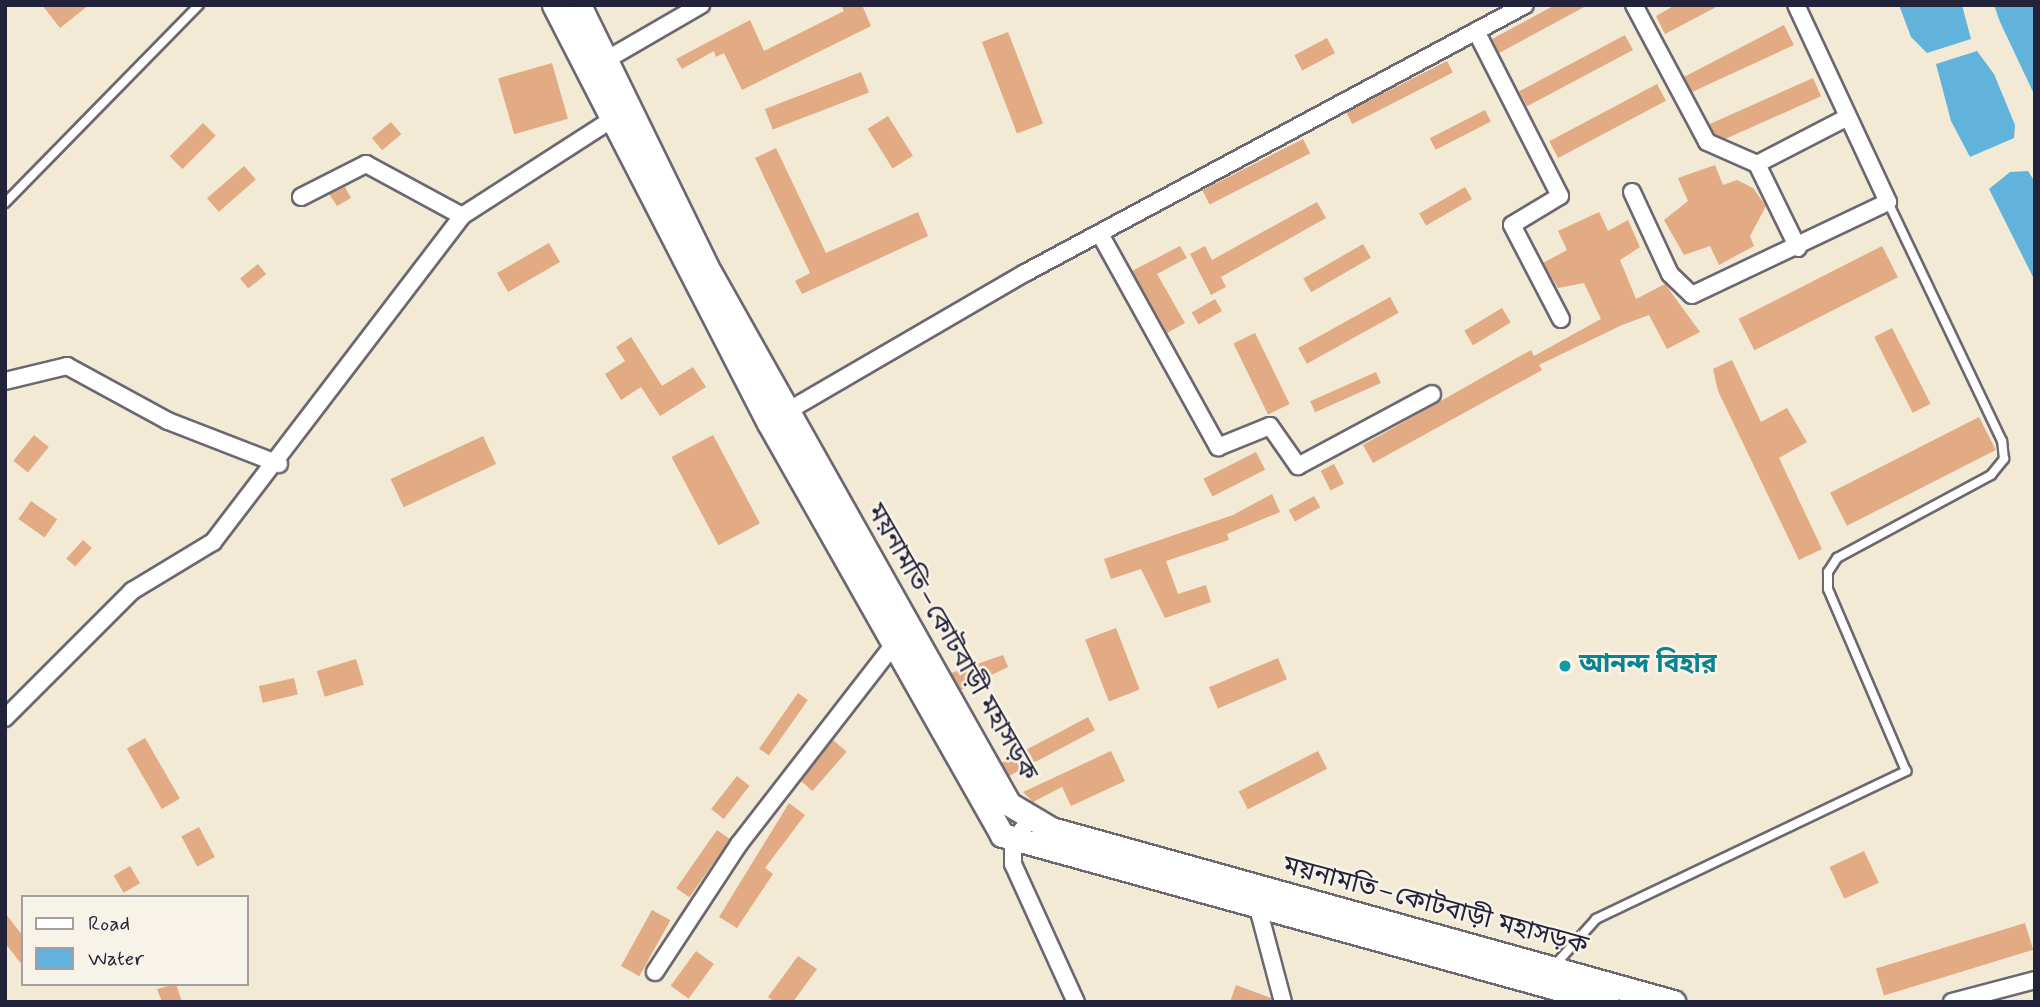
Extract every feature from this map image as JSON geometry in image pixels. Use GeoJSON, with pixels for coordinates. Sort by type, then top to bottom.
{"type":"FeatureCollection","features":[{"type":"Feature","properties":{"kind":"main road","name":"ময়নামতি–কোটবাড়ী মহাসড়ক"},"geometry":{"type":"LineString","coordinates":[[554,5],[609,120],[769,423],[895,643],[986,818],[1013,841],[1263,899],[1550,977],[1673,1002]]}},
{"type":"Feature","properties":{"kind":"main road","name":"ময়নামতি–কোটবাড়ী মহাসড়ক"},"geometry":{"type":"LineString","coordinates":[[579,5],[786,412],[995,782],[1030,820],[1263,899]]}},
{"type":"Feature","properties":{"kind":"main road","name":"ময়নামতি–কোটবাড়ী মহাসড়ক"},"geometry":{"type":"LineString","coordinates":[[1550,977],[1607,1002]]}},
{"type":"Feature","properties":{"kind":"street"},"geometry":{"type":"LineString","coordinates":[[606,60],[701,5]]}},
{"type":"Feature","properties":{"kind":"street"},"geometry":{"type":"LineString","coordinates":[[786,412],[1100,234],[1525,5]]}},
{"type":"Feature","properties":{"kind":"street"},"geometry":{"type":"LineString","coordinates":[[1634,5],[1707,142],[1757,164],[1798,248]]}},
{"type":"Feature","properties":{"kind":"street"},"geometry":{"type":"LineString","coordinates":[[1632,192],[1670,274],[1692,295],[1798,248],[1888,202],[1796,5]]}},
{"type":"Feature","properties":{"kind":"street"},"geometry":{"type":"LineString","coordinates":[[1476,31],[1560,196],[1511,225],[1560,318]]}},
{"type":"Feature","properties":{"kind":"street"},"geometry":{"type":"LineString","coordinates":[[5,718],[132,591],[214,542],[279,464],[378,319],[462,216],[630,109]]}},
{"type":"Feature","properties":{"kind":"street"},"geometry":{"type":"LineString","coordinates":[[1757,164],[1848,117]]}},
{"type":"Feature","properties":{"kind":"street"},"geometry":{"type":"LineString","coordinates":[[300,197],[366,164],[462,216]]}},
{"type":"Feature","properties":{"kind":"street"},"geometry":{"type":"LineString","coordinates":[[1100,234],[1218,447],[1270,426],[1298,466],[1432,394]]}},
{"type":"Feature","properties":{"kind":"street"},"geometry":{"type":"LineString","coordinates":[[5,381],[68,366],[167,421],[279,464]]}},
{"type":"Feature","properties":{"kind":"street"},"geometry":{"type":"LineString","coordinates":[[655,972],[739,844],[895,643]]}},
{"type":"Feature","properties":{"kind":"street"},"geometry":{"type":"LineString","coordinates":[[1030,820],[1013,841],[1013,864],[1071,999]]}},
{"type":"Feature","properties":{"kind":"street"},"geometry":{"type":"LineString","coordinates":[[1263,899],[1283,1002]]}},
{"type":"Feature","properties":{"kind":"street"},"geometry":{"type":"LineString","coordinates":[[1952,1002],[2035,979]]}},
{"type":"Feature","properties":{"kind":"lane"},"geometry":{"type":"LineString","coordinates":[[5,203],[200,5]]}},
{"type":"Feature","properties":{"kind":"lane"},"geometry":{"type":"LineString","coordinates":[[1550,977],[1596,919],[1906,771],[1828,589],[1828,572],[1838,558],[1991,475],[2004,459],[2002,441],[1888,202]]}},
{"type":"Feature","properties":{"kind":"water"},"geometry":{"type":"Polygon","coordinates":[[[1899,5],[1962,5],[1971,39],[1927,53],[1911,37],[1899,5]]]}},
{"type":"Feature","properties":{"kind":"water"},"geometry":{"type":"Polygon","coordinates":[[[1994,5],[2035,5],[2035,96],[2000,22],[1994,5]]]}},
{"type":"Feature","properties":{"kind":"water"},"geometry":{"type":"Polygon","coordinates":[[[1977,51],[1994,74],[2015,125],[2014,138],[1970,157],[1951,121],[1936,64],[1977,51]]]}},
{"type":"Feature","properties":{"kind":"water"},"geometry":{"type":"Polygon","coordinates":[[[2028,171],[2035,182],[2035,281],[1989,189],[2010,172],[2028,171]]]}},
{"type":"Feature","properties":{"kind":"building"},"geometry":{"type":"Polygon","coordinates":[[[42,5],[89,5],[60,28],[42,5]]]}},
{"type":"Feature","properties":{"kind":"building"},"geometry":{"type":"Polygon","coordinates":[[[841,5],[862,5],[871,26],[742,90],[724,53],[716,57],[714,51],[682,69],[676,59],[750,20],[764,51],[844,11],[841,5]]]}},
{"type":"Feature","properties":{"kind":"building"},"geometry":{"type":"Polygon","coordinates":[[[1555,5],[1588,5],[1499,53],[1492,39],[1555,5]]]}},
{"type":"Feature","properties":{"kind":"building"},"geometry":{"type":"Polygon","coordinates":[[[1675,5],[1720,5],[1665,34],[1656,16],[1675,5]]]}},
{"type":"Feature","properties":{"kind":"building"},"geometry":{"type":"Polygon","coordinates":[[[1784,25],[1794,45],[1692,92],[1684,77],[1784,25]]]}},
{"type":"Feature","properties":{"kind":"building"},"geometry":{"type":"Polygon","coordinates":[[[1008,32],[1043,123],[1017,134],[982,42],[1008,32]]]}},
{"type":"Feature","properties":{"kind":"building"},"geometry":{"type":"Polygon","coordinates":[[[1625,35],[1633,50],[1527,106],[1519,91],[1625,35]]]}},
{"type":"Feature","properties":{"kind":"building"},"geometry":{"type":"Polygon","coordinates":[[[1327,38],[1335,53],[1302,70],[1294,55],[1327,38]]]}},
{"type":"Feature","properties":{"kind":"building"},"geometry":{"type":"Polygon","coordinates":[[[1447,61],[1453,73],[1352,124],[1346,112],[1447,61]]]}},
{"type":"Feature","properties":{"kind":"building"},"geometry":{"type":"Polygon","coordinates":[[[552,63],[568,119],[514,134],[498,78],[552,63]]]}},
{"type":"Feature","properties":{"kind":"building"},"geometry":{"type":"Polygon","coordinates":[[[861,72],[869,93],[773,129],[765,109],[861,72]]]}},
{"type":"Feature","properties":{"kind":"building"},"geometry":{"type":"Polygon","coordinates":[[[1813,78],[1821,96],[1718,142],[1710,124],[1813,78]]]}},
{"type":"Feature","properties":{"kind":"building"},"geometry":{"type":"Polygon","coordinates":[[[1657,84],[1666,101],[1558,158],[1549,141],[1657,84]]]}},
{"type":"Feature","properties":{"kind":"building"},"geometry":{"type":"Polygon","coordinates":[[[1485,110],[1491,122],[1436,150],[1430,138],[1485,110]]]}},
{"type":"Feature","properties":{"kind":"building"},"geometry":{"type":"Polygon","coordinates":[[[888,116],[913,156],[893,169],[868,129],[888,116]]]}},
{"type":"Feature","properties":{"kind":"building"},"geometry":{"type":"Polygon","coordinates":[[[391,122],[401,134],[382,150],[372,138],[391,122]]]}},
{"type":"Feature","properties":{"kind":"building"},"geometry":{"type":"Polygon","coordinates":[[[203,123],[216,136],[182,169],[170,156],[203,123]]]}},
{"type":"Feature","properties":{"kind":"building"},"geometry":{"type":"Polygon","coordinates":[[[1303,139],[1310,153],[1210,205],[1202,190],[1303,139]]]}},
{"type":"Feature","properties":{"kind":"building"},"geometry":{"type":"Polygon","coordinates":[[[776,148],[826,253],[918,212],[928,236],[802,294],[795,281],[810,273],[755,158],[776,148]]]}},
{"type":"Feature","properties":{"kind":"building"},"geometry":{"type":"Polygon","coordinates":[[[1715,165],[1723,185],[1737,180],[1753,188],[1766,206],[1750,236],[1754,246],[1719,265],[1710,246],[1684,255],[1664,220],[1688,201],[1678,178],[1715,165]]]}},
{"type":"Feature","properties":{"kind":"building"},"geometry":{"type":"Polygon","coordinates":[[[244,166],[256,180],[219,212],[207,198],[244,166]]]}},
{"type":"Feature","properties":{"kind":"building"},"geometry":{"type":"Polygon","coordinates":[[[345,187],[351,198],[337,206],[329,194],[345,187]]]}},
{"type":"Feature","properties":{"kind":"building"},"geometry":{"type":"Polygon","coordinates":[[[1465,187],[1472,199],[1426,226],[1419,214],[1465,187]]]}},
{"type":"Feature","properties":{"kind":"building"},"geometry":{"type":"Polygon","coordinates":[[[1317,202],[1326,218],[1221,277],[1226,287],[1211,295],[1190,254],[1205,246],[1212,260],[1317,202]]]}},
{"type":"Feature","properties":{"kind":"building"},"geometry":{"type":"Polygon","coordinates":[[[1599,212],[1608,231],[1628,220],[1640,247],[1620,260],[1636,299],[1665,284],[1700,332],[1667,349],[1649,315],[1622,325],[1539,365],[1542,370],[1373,463],[1363,445],[1531,350],[1534,356],[1601,319],[1584,283],[1558,288],[1543,263],[1567,250],[1558,231],[1599,212]]]}},
{"type":"Feature","properties":{"kind":"building"},"geometry":{"type":"Polygon","coordinates":[[[549,243],[560,262],[508,292],[497,273],[549,243]]]}},
{"type":"Feature","properties":{"kind":"building"},"geometry":{"type":"Polygon","coordinates":[[[1363,244],[1371,258],[1311,292],[1303,278],[1363,244]]]}},
{"type":"Feature","properties":{"kind":"building"},"geometry":{"type":"Polygon","coordinates":[[[1180,246],[1187,258],[1157,274],[1185,323],[1167,333],[1132,271],[1180,246]]]}},
{"type":"Feature","properties":{"kind":"building"},"geometry":{"type":"Polygon","coordinates":[[[1882,246],[1898,277],[1754,350],[1739,319],[1882,246]]]}},
{"type":"Feature","properties":{"kind":"building"},"geometry":{"type":"Polygon","coordinates":[[[258,264],[266,274],[248,289],[240,278],[258,264]]]}},
{"type":"Feature","properties":{"kind":"building"},"geometry":{"type":"Polygon","coordinates":[[[1390,297],[1399,313],[1307,364],[1298,348],[1390,297]]]}},
{"type":"Feature","properties":{"kind":"building"},"geometry":{"type":"Polygon","coordinates":[[[1215,299],[1222,311],[1199,325],[1192,312],[1215,299]]]}},
{"type":"Feature","properties":{"kind":"building"},"geometry":{"type":"Polygon","coordinates":[[[1502,308],[1511,323],[1473,345],[1464,331],[1502,308]]]}},
{"type":"Feature","properties":{"kind":"building"},"geometry":{"type":"Polygon","coordinates":[[[1892,328],[1931,404],[1913,413],[1874,337],[1892,328]]]}},
{"type":"Feature","properties":{"kind":"building"},"geometry":{"type":"Polygon","coordinates":[[[1255,333],[1290,404],[1268,415],[1233,344],[1255,333]]]}},
{"type":"Feature","properties":{"kind":"building"},"geometry":{"type":"Polygon","coordinates":[[[631,337],[662,386],[693,367],[706,387],[660,416],[641,387],[621,400],[605,374],[625,361],[616,347],[631,337]]]}},
{"type":"Feature","properties":{"kind":"building"},"geometry":{"type":"Polygon","coordinates":[[[1732,360],[1761,422],[1787,408],[1807,442],[1779,458],[1822,549],[1799,560],[1718,391],[1713,369],[1732,360]]]}},
{"type":"Feature","properties":{"kind":"building"},"geometry":{"type":"Polygon","coordinates":[[[1376,372],[1381,383],[1315,412],[1310,401],[1376,372]]]}},
{"type":"Feature","properties":{"kind":"building"},"geometry":{"type":"Polygon","coordinates":[[[1979,417],[1996,450],[1847,526],[1830,493],[1979,417]]]}},
{"type":"Feature","properties":{"kind":"building"},"geometry":{"type":"Polygon","coordinates":[[[34,435],[49,447],[28,473],[13,461],[34,435]]]}},
{"type":"Feature","properties":{"kind":"building"},"geometry":{"type":"Polygon","coordinates":[[[713,435],[760,523],[718,545],[672,457],[713,435]]]}},
{"type":"Feature","properties":{"kind":"building"},"geometry":{"type":"Polygon","coordinates":[[[483,436],[496,464],[404,507],[391,479],[483,436]]]}},
{"type":"Feature","properties":{"kind":"building"},"geometry":{"type":"Polygon","coordinates":[[[1256,452],[1265,470],[1213,497],[1203,479],[1256,452]]]}},
{"type":"Feature","properties":{"kind":"building"},"geometry":{"type":"Polygon","coordinates":[[[1334,464],[1344,484],[1331,490],[1321,471],[1334,464]]]}},
{"type":"Feature","properties":{"kind":"building"},"geometry":{"type":"Polygon","coordinates":[[[1272,494],[1280,512],[1227,534],[1229,540],[1166,561],[1178,594],[1206,585],[1211,602],[1165,618],[1141,569],[1111,579],[1104,559],[1233,515],[1272,494]]]}},
{"type":"Feature","properties":{"kind":"building"},"geometry":{"type":"Polygon","coordinates":[[[1314,496],[1320,507],[1295,521],[1289,510],[1314,496]]]}},
{"type":"Feature","properties":{"kind":"building"},"geometry":{"type":"Polygon","coordinates":[[[31,501],[57,519],[45,537],[18,519],[31,501]]]}},
{"type":"Feature","properties":{"kind":"building"},"geometry":{"type":"Polygon","coordinates":[[[83,540],[92,548],[75,567],[66,559],[83,540]]]}},
{"type":"Feature","properties":{"kind":"building"},"geometry":{"type":"Polygon","coordinates":[[[1116,628],[1140,690],[1109,701],[1085,640],[1116,628]]]}},
{"type":"Feature","properties":{"kind":"building"},"geometry":{"type":"Polygon","coordinates":[[[1003,655],[1008,667],[961,690],[951,673],[1003,655]]]}},
{"type":"Feature","properties":{"kind":"building"},"geometry":{"type":"Polygon","coordinates":[[[1278,658],[1287,679],[1218,708],[1209,687],[1278,658]]]}},
{"type":"Feature","properties":{"kind":"building"},"geometry":{"type":"Polygon","coordinates":[[[356,659],[364,685],[325,697],[317,671],[356,659]]]}},
{"type":"Feature","properties":{"kind":"building"},"geometry":{"type":"Polygon","coordinates":[[[294,678],[298,695],[263,703],[259,686],[294,678]]]}},
{"type":"Feature","properties":{"kind":"building"},"geometry":{"type":"Polygon","coordinates":[[[798,693],[808,700],[769,756],[759,749],[798,693]]]}},
{"type":"Feature","properties":{"kind":"building"},"geometry":{"type":"Polygon","coordinates":[[[1088,717],[1095,730],[1009,776],[1001,763],[1088,717]]]}},
{"type":"Feature","properties":{"kind":"building"},"geometry":{"type":"Polygon","coordinates":[[[145,738],[180,799],[162,809],[127,748],[145,738]]]}},
{"type":"Feature","properties":{"kind":"building"},"geometry":{"type":"Polygon","coordinates":[[[833,740],[847,752],[812,791],[799,779],[833,740]]]}},
{"type":"Feature","properties":{"kind":"building"},"geometry":{"type":"Polygon","coordinates":[[[1111,751],[1125,781],[1071,806],[1062,787],[1033,802],[1023,792],[1111,751]]]}},
{"type":"Feature","properties":{"kind":"building"},"geometry":{"type":"Polygon","coordinates":[[[1318,751],[1327,769],[1248,809],[1239,791],[1318,751]]]}},
{"type":"Feature","properties":{"kind":"building"},"geometry":{"type":"Polygon","coordinates":[[[737,776],[750,786],[724,819],[711,809],[737,776]]]}},
{"type":"Feature","properties":{"kind":"building"},"geometry":{"type":"Polygon","coordinates":[[[789,803],[805,815],[765,868],[773,874],[737,928],[719,917],[789,803]]]}},
{"type":"Feature","properties":{"kind":"building"},"geometry":{"type":"Polygon","coordinates":[[[199,827],[215,857],[197,866],[181,836],[199,827]]]}},
{"type":"Feature","properties":{"kind":"building"},"geometry":{"type":"Polygon","coordinates":[[[717,830],[730,839],[689,897],[676,888],[717,830]]]}},
{"type":"Feature","properties":{"kind":"building"},"geometry":{"type":"Polygon","coordinates":[[[1864,851],[1879,883],[1844,899],[1830,867],[1864,851]]]}},
{"type":"Feature","properties":{"kind":"building"},"geometry":{"type":"Polygon","coordinates":[[[130,866],[140,883],[124,893],[114,876],[130,866]]]}},
{"type":"Feature","properties":{"kind":"building"},"geometry":{"type":"Polygon","coordinates":[[[652,910],[670,920],[639,976],[621,966],[652,910]]]}},
{"type":"Feature","properties":{"kind":"building"},"geometry":{"type":"Polygon","coordinates":[[[5,913],[21,933],[21,963],[5,943],[5,913]]]}},
{"type":"Feature","properties":{"kind":"building"},"geometry":{"type":"Polygon","coordinates":[[[2025,923],[2033,950],[1884,995],[1876,969],[2025,923]]]}},
{"type":"Feature","properties":{"kind":"building"},"geometry":{"type":"Polygon","coordinates":[[[696,951],[714,964],[689,999],[671,986],[696,951]]]}},
{"type":"Feature","properties":{"kind":"building"},"geometry":{"type":"Polygon","coordinates":[[[798,956],[817,969],[793,1002],[775,1002],[768,997],[798,956]]]}},
{"type":"Feature","properties":{"kind":"building"},"geometry":{"type":"Polygon","coordinates":[[[1236,985],[1271,998],[1272,1002],[1230,1002],[1236,985]]]}},
{"type":"Feature","properties":{"kind":"building"},"geometry":{"type":"Polygon","coordinates":[[[177,986],[182,1002],[162,1002],[157,989],[177,986]]]}},
{"type":"Feature","properties":{"kind":"place","name":"আনন্দ বিহার"},"geometry":{"type":"Point","coordinates":[1565,666]}}]}
